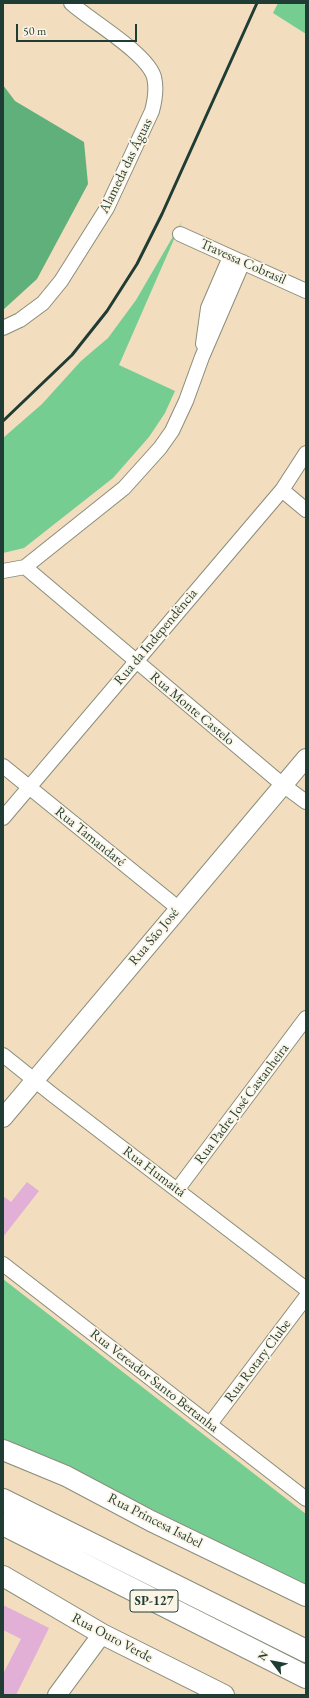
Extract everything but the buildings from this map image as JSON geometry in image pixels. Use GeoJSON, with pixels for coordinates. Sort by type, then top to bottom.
{"type":"FeatureCollection","features":[{"type":"Feature","properties":{"kind":"highway","name":"SP-127"},"geometry":{"type":"LineString","coordinates":[[3,1500],[306,1652]]}},
{"type":"Feature","properties":{"kind":"highway","name":"SP-127"},"geometry":{"type":"LineString","coordinates":[[3,1524],[306,1677]]}},
{"type":"Feature","properties":{"kind":"main road","name":"Rua Princesa Isabel"},"geometry":{"type":"LineString","coordinates":[[3,1450],[66,1476],[151,1520],[306,1596]]}},
{"type":"Feature","properties":{"kind":"main road","name":"Rua Ouro Verde"},"geometry":{"type":"LineString","coordinates":[[3,1576],[102,1634],[224,1695]]}},
{"type":"Feature","properties":{"kind":"street","name":"Alameda das Águas"},"geometry":{"type":"LineString","coordinates":[[3,328],[20,320],[43,302],[61,281],[107,208],[152,111],[156,94],[154,76],[143,59],[71,3]]}},
{"type":"Feature","properties":{"kind":"street","name":"Travessa Cobrasil"},"geometry":{"type":"LineString","coordinates":[[180,234],[306,291]]}},
{"type":"Feature","properties":{"kind":"street"},"geometry":{"type":"LineString","coordinates":[[3,571],[25,566],[124,488],[142,470],[172,430],[186,401],[202,357],[208,308],[237,259]]}},
{"type":"Feature","properties":{"kind":"street","name":"Rua da Independência"},"geometry":{"type":"LineString","coordinates":[[3,818],[282,490],[306,453]]}},
{"type":"Feature","properties":{"kind":"street"},"geometry":{"type":"LineString","coordinates":[[282,490],[306,510]]}},
{"type":"Feature","properties":{"kind":"street","name":"Rua Monte Castelo"},"geometry":{"type":"LineString","coordinates":[[25,566],[283,785],[306,802]]}},
{"type":"Feature","properties":{"kind":"street","name":"Rua São José"},"geometry":{"type":"LineString","coordinates":[[3,1118],[178,908],[306,758]]}},
{"type":"Feature","properties":{"kind":"street","name":"Rua Tamandaré"},"geometry":{"type":"LineString","coordinates":[[3,766],[178,908]]}},
{"type":"Feature","properties":{"kind":"street","name":"Rua Padre José Castanheira"},"geometry":{"type":"LineString","coordinates":[[177,1190],[306,1018]]}},
{"type":"Feature","properties":{"kind":"street","name":"Rua Humaitá"},"geometry":{"type":"LineString","coordinates":[[3,1054],[34,1080],[306,1289]]}},
{"type":"Feature","properties":{"kind":"street","name":"Rua Vereador Santo Bertanha"},"geometry":{"type":"LineString","coordinates":[[3,1264],[306,1499]]}},
{"type":"Feature","properties":{"kind":"street","name":"Rua Rotary Clube"},"geometry":{"type":"LineString","coordinates":[[210,1424],[306,1297]]}},
{"type":"Feature","properties":{"kind":"street"},"geometry":{"type":"LineString","coordinates":[[57,1695],[102,1634]]}},
{"type":"Feature","properties":{"kind":"green space"},"geometry":{"type":"Polygon","coordinates":[[[278,3],[303,3],[306,6],[306,34],[273,13],[278,3]]]}},
{"type":"Feature","properties":{"kind":"green space"},"geometry":{"type":"Polygon","coordinates":[[[3,85],[15,101],[84,142],[88,184],[37,279],[3,310],[3,85]]]}},
{"type":"Feature","properties":{"kind":"green space"},"geometry":{"type":"Polygon","coordinates":[[[182,221],[119,365],[175,391],[165,413],[149,437],[113,478],[24,548],[3,553],[3,438],[42,404],[81,361],[108,338],[136,300],[182,221]]]}},
{"type":"Feature","properties":{"kind":"green space"},"geometry":{"type":"Polygon","coordinates":[[[3,1279],[306,1514],[306,1585],[70,1469],[3,1441],[3,1279]]]}},
{"type":"Feature","properties":{"kind":"railway"},"geometry":{"type":"LineString","coordinates":[[3,421],[72,355],[107,311],[137,264],[162,214],[257,3]]}}]}
